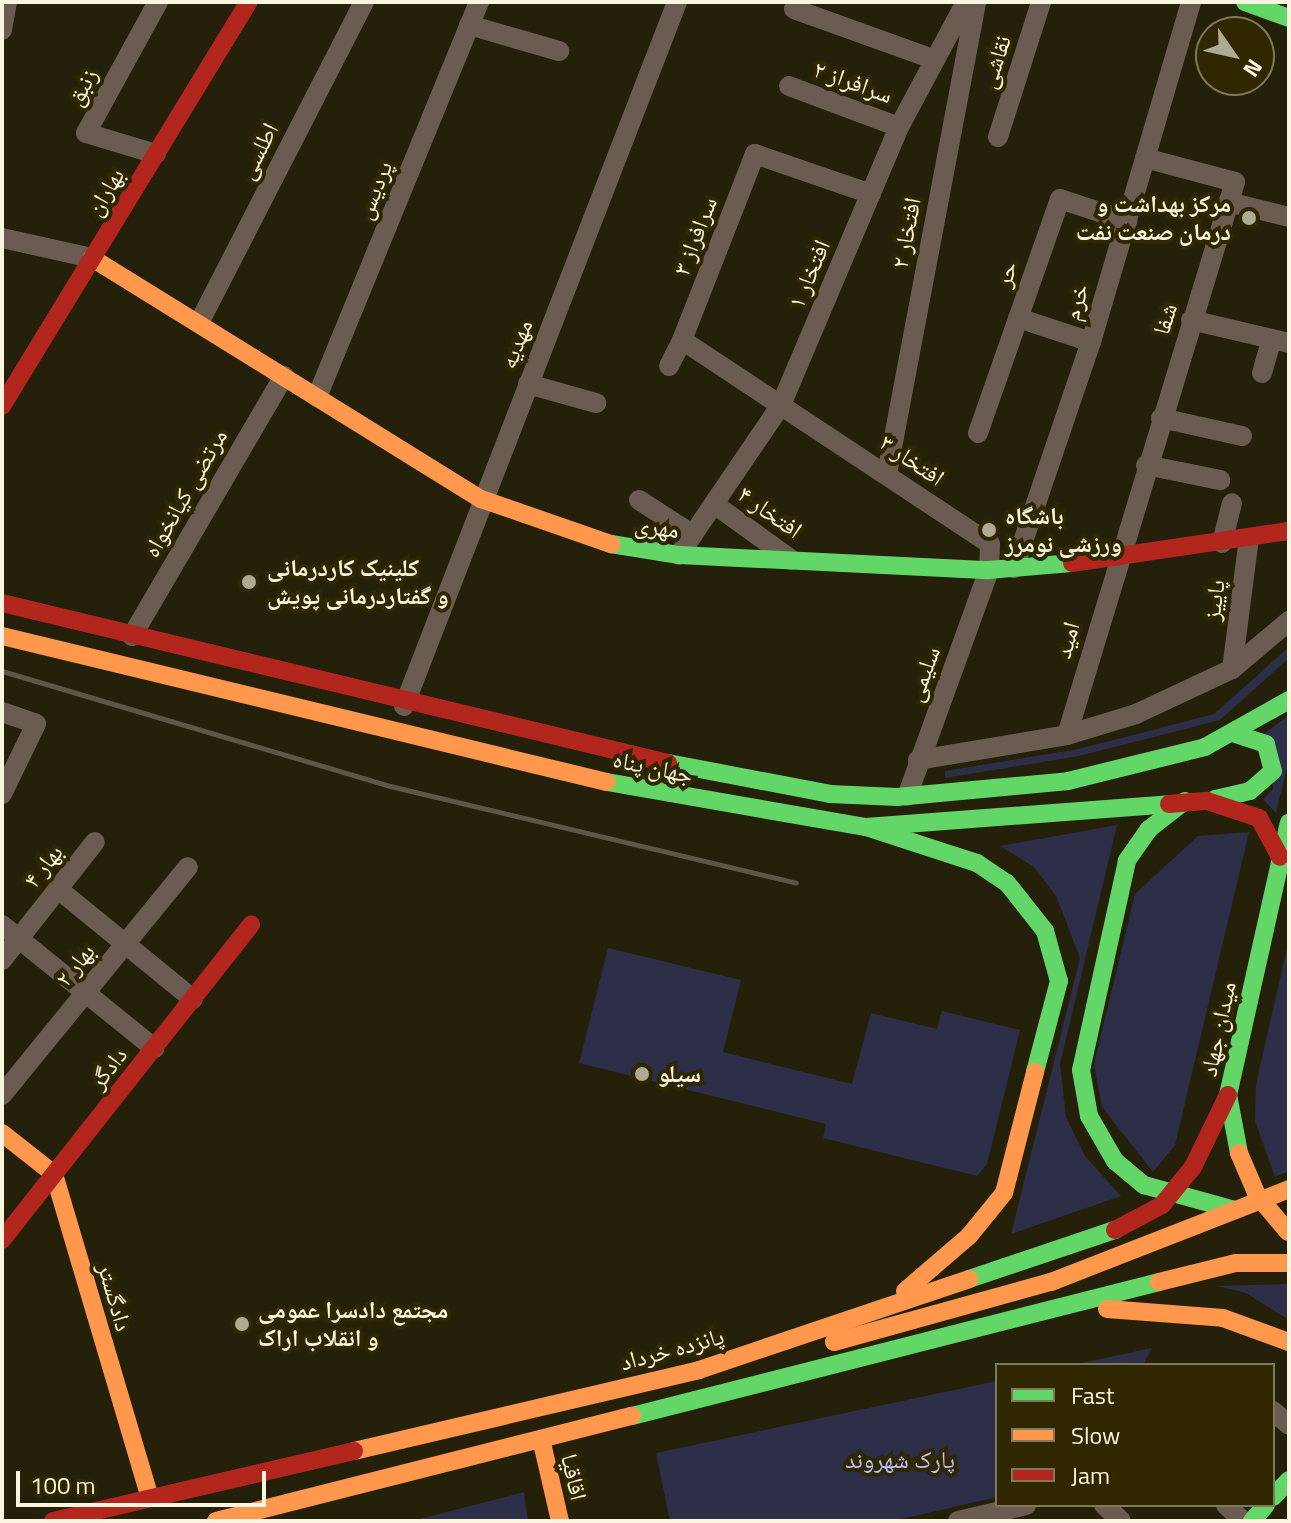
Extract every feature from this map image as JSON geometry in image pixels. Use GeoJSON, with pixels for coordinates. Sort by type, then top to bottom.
{"type":"FeatureCollection","features":[{"type":"Feature","properties":{"kind":"main road","name":"بهاران"},"geometry":{"type":"LineString","coordinates":[[2,406],[249,2]]}},
{"type":"Feature","properties":{"kind":"main road"},"geometry":{"type":"LineString","coordinates":[[1245,2],[1286,12]]}},
{"type":"Feature","properties":{"kind":"main road","name":"مهری"},"geometry":{"type":"LineString","coordinates":[[92,258],[481,499],[583,540],[679,555],[989,570],[1116,560],[1289,531]]}},
{"type":"Feature","properties":{"kind":"main road","name":"جهان پناه"},"geometry":{"type":"LineString","coordinates":[[2,603],[404,706],[763,786],[907,796],[1068,781],[1235,734],[1289,700]]}},
{"type":"Feature","properties":{"kind":"main road","name":"جهان پناه"},"geometry":{"type":"LineString","coordinates":[[2,636],[628,787],[866,827],[1207,801],[1259,818],[1280,857]]}},
{"type":"Feature","properties":{"kind":"main road"},"geometry":{"type":"LineString","coordinates":[[1207,801],[1250,791],[1273,771],[1266,744],[1235,734]]}},
{"type":"Feature","properties":{"kind":"main road"},"geometry":{"type":"LineString","coordinates":[[1185,801],[1149,829],[1127,861],[1081,1070],[1089,1116],[1115,1161],[1144,1185],[1235,1210]]}},
{"type":"Feature","properties":{"kind":"main road","name":"میدان جهاد"},"geometry":{"type":"LineString","coordinates":[[1288,1232],[1257,1195],[1239,1153],[1228,1095],[1289,823]]}},
{"type":"Feature","properties":{"kind":"main road"},"geometry":{"type":"LineString","coordinates":[[866,827],[977,863],[1007,883],[1045,931],[1059,981],[1004,1193],[969,1236],[886,1306]]}},
{"type":"Feature","properties":{"kind":"main road","name":"دادگر"},"geometry":{"type":"LineString","coordinates":[[2,1240],[251,925]]}},
{"type":"Feature","properties":{"kind":"main road","name":"پانزده خرداد"},"geometry":{"type":"LineString","coordinates":[[53,1521],[699,1370],[1115,1230],[1162,1205],[1193,1167],[1228,1095]]}},
{"type":"Feature","properties":{"kind":"main road"},"geometry":{"type":"LineString","coordinates":[[2,1133],[54,1174]]}},
{"type":"Feature","properties":{"kind":"main road","name":"دادگستر"},"geometry":{"type":"LineString","coordinates":[[54,1174],[150,1498]]}},
{"type":"Feature","properties":{"kind":"main road"},"geometry":{"type":"LineString","coordinates":[[699,1370],[988,1302],[1289,1189]]}},
{"type":"Feature","properties":{"kind":"main road"},"geometry":{"type":"LineString","coordinates":[[216,1521],[1079,1308],[1236,1263],[1289,1263]]}},
{"type":"Feature","properties":{"kind":"main road"},"geometry":{"type":"LineString","coordinates":[[1079,1308],[1223,1318],[1289,1342]]}},
{"type":"Feature","properties":{"kind":"main road","name":"اقاقیا"},"geometry":{"type":"LineString","coordinates":[[542,1443],[560,1521]]}},
{"type":"Feature","properties":{"kind":"street"},"geometry":{"type":"LineString","coordinates":[[2,30],[7,2]]}},
{"type":"Feature","properties":{"kind":"street","name":"زنبق"},"geometry":{"type":"LineString","coordinates":[[156,154],[86,133],[158,2]]}},
{"type":"Feature","properties":{"kind":"street","name":"اطلسی"},"geometry":{"type":"LineString","coordinates":[[199,323],[364,2]]}},
{"type":"Feature","properties":{"kind":"street","name":"پردیس"},"geometry":{"type":"LineString","coordinates":[[317,397],[479,2]]}},
{"type":"Feature","properties":{"kind":"street","name":"مهدیه"},"geometry":{"type":"LineString","coordinates":[[404,706],[481,499],[677,2]]}},
{"type":"Feature","properties":{"kind":"street","name":"افتخار ۱"},"geometry":{"type":"LineString","coordinates":[[679,555],[781,405],[899,127],[966,2]]}},
{"type":"Feature","properties":{"kind":"street","name":"افتخار ۲"},"geometry":{"type":"LineString","coordinates":[[887,474],[976,2]]}},
{"type":"Feature","properties":{"kind":"street","name":"نقاشی"},"geometry":{"type":"LineString","coordinates":[[998,137],[1041,2]]}},
{"type":"Feature","properties":{"kind":"street","name":"خرم"},"geometry":{"type":"LineString","coordinates":[[1014,568],[1091,342],[1191,2]]}},
{"type":"Feature","properties":{"kind":"street"},"geometry":{"type":"LineString","coordinates":[[794,9],[933,59]]}},
{"type":"Feature","properties":{"kind":"street"},"geometry":{"type":"LineString","coordinates":[[469,25],[559,51]]}},
{"type":"Feature","properties":{"kind":"street","name":"سرافراز ۲"},"geometry":{"type":"LineString","coordinates":[[789,86],[899,127]]}},
{"type":"Feature","properties":{"kind":"street","name":"سرافراز ۳"},"geometry":{"type":"LineString","coordinates":[[682,340],[755,154],[871,194]]}},
{"type":"Feature","properties":{"kind":"street"},"geometry":{"type":"LineString","coordinates":[[1145,158],[1235,182],[1228,202],[1289,217]]}},
{"type":"Feature","properties":{"kind":"street","name":"حر"},"geometry":{"type":"LineString","coordinates":[[978,433],[1060,199],[1127,221]]}},
{"type":"Feature","properties":{"kind":"street","name":"شفا"},"geometry":{"type":"LineString","coordinates":[[1116,560],[1228,202]]}},
{"type":"Feature","properties":{"kind":"street"},"geometry":{"type":"LineString","coordinates":[[2,238],[92,258]]}},
{"type":"Feature","properties":{"kind":"street"},"geometry":{"type":"LineString","coordinates":[[1018,318],[1091,342]]}},
{"type":"Feature","properties":{"kind":"street"},"geometry":{"type":"LineString","coordinates":[[1191,320],[1280,341],[1262,373]]}},
{"type":"Feature","properties":{"kind":"street"},"geometry":{"type":"LineString","coordinates":[[669,366],[682,340],[781,405]]}},
{"type":"Feature","properties":{"kind":"street","name":"مرتضی کیانخواه"},"geometry":{"type":"LineString","coordinates":[[132,636],[284,376]]}},
{"type":"Feature","properties":{"kind":"street"},"geometry":{"type":"LineString","coordinates":[[528,384],[596,403]]}},
{"type":"Feature","properties":{"kind":"street","name":"افتخار ۳"},"geometry":{"type":"LineString","coordinates":[[781,405],[990,544],[989,570]]}},
{"type":"Feature","properties":{"kind":"street"},"geometry":{"type":"LineString","coordinates":[[1161,418],[1242,436]]}},
{"type":"Feature","properties":{"kind":"street"},"geometry":{"type":"LineString","coordinates":[[1146,465],[1220,480]]}},
{"type":"Feature","properties":{"kind":"street"},"geometry":{"type":"LineString","coordinates":[[639,500],[693,535]]}},
{"type":"Feature","properties":{"kind":"street"},"geometry":{"type":"LineString","coordinates":[[1222,543],[1232,503]]}},
{"type":"Feature","properties":{"kind":"street","name":"افتخار ۴"},"geometry":{"type":"LineString","coordinates":[[714,504],[797,563]]}},
{"type":"Feature","properties":{"kind":"street","name":"پاییز"},"geometry":{"type":"LineString","coordinates":[[1232,669],[1249,538]]}},
{"type":"Feature","properties":{"kind":"street","name":"امید"},"geometry":{"type":"LineString","coordinates":[[1067,735],[1116,560]]}},
{"type":"Feature","properties":{"kind":"street","name":"سلیمی"},"geometry":{"type":"LineString","coordinates":[[907,796],[989,570]]}},
{"type":"Feature","properties":{"kind":"street"},"geometry":{"type":"LineString","coordinates":[[918,760],[1067,735],[1136,714],[1232,669],[1289,621]]}},
{"type":"Feature","properties":{"kind":"street"},"geometry":{"type":"LineString","coordinates":[[2,712],[36,724],[2,794]]}},
{"type":"Feature","properties":{"kind":"street","name":"بهار ۴"},"geometry":{"type":"LineString","coordinates":[[2,960],[95,842]]}},
{"type":"Feature","properties":{"kind":"street","name":"بهار ۲"},"geometry":{"type":"LineString","coordinates":[[2,1095],[188,867]]}},
{"type":"Feature","properties":{"kind":"street"},"geometry":{"type":"LineString","coordinates":[[58,889],[193,999]]}},
{"type":"Feature","properties":{"kind":"street"},"geometry":{"type":"LineString","coordinates":[[2,925],[154,1048]]}},
{"type":"Feature","properties":{"kind":"street"},"geometry":{"type":"LineString","coordinates":[[958,1521],[994,1517],[1021,1507]]}},
{"type":"Feature","properties":{"kind":"street"},"geometry":{"type":"LineString","coordinates":[[1106,1507],[1121,1521]]}},
{"type":"Feature","properties":{"kind":"street"},"geometry":{"type":"LineString","coordinates":[[1228,1507],[1243,1521]]}},
{"type":"Feature","properties":{"kind":"green space"},"geometry":{"type":"Polygon","coordinates":[[[1289,647],[1289,658],[1220,720],[1079,756],[945,778],[945,771],[1079,749],[1214,714],[1289,647]]]}},
{"type":"Feature","properties":{"kind":"green space"},"geometry":{"type":"Polygon","coordinates":[[[1289,715],[1289,760],[1276,813],[1263,799],[1273,789],[1265,733],[1289,715]]]}},
{"type":"Feature","properties":{"kind":"green space"},"geometry":{"type":"Polygon","coordinates":[[[1117,825],[1060,1064],[1066,1117],[1085,1156],[1121,1196],[1011,1234],[1080,958],[1056,896],[1034,867],[1000,846],[1117,825]]]}},
{"type":"Feature","properties":{"kind":"green space"},"geometry":{"type":"Polygon","coordinates":[[[1249,832],[1175,1145],[1153,1172],[1102,1107],[1094,1064],[1135,894],[1198,836],[1249,832]]]}},
{"type":"Feature","properties":{"kind":"green space"},"geometry":{"type":"Polygon","coordinates":[[[1289,939],[1289,1171],[1275,1177],[1255,1121],[1256,1084],[1289,939]]]}},
{"type":"Feature","properties":{"kind":"green space"},"geometry":{"type":"Polygon","coordinates":[[[608,948],[741,980],[723,1052],[852,1084],[871,1013],[937,1029],[942,1011],[1020,1030],[987,1164],[977,1176],[823,1138],[826,1124],[579,1063],[608,948]]]}},
{"type":"Feature","properties":{"kind":"green space"},"geometry":{"type":"Polygon","coordinates":[[[1289,1284],[1289,1320],[1246,1293],[1217,1286],[1289,1284]]]}},
{"type":"Feature","properties":{"kind":"green space"},"geometry":{"type":"Polygon","coordinates":[[[1152,1348],[1144,1363],[1081,1363],[1152,1348]]]}},
{"type":"Feature","properties":{"kind":"green space","name":"پارک شهروند"},"geometry":{"type":"Polygon","coordinates":[[[995,1381],[995,1497],[893,1521],[670,1521],[656,1453],[995,1381]]]}},
{"type":"Feature","properties":{"kind":"green space"},"geometry":{"type":"Polygon","coordinates":[[[524,1492],[528,1521],[412,1521],[524,1492]]]}},
{"type":"Feature","properties":{"kind":"railway"},"geometry":{"type":"LineString","coordinates":[[2,671],[390,786],[796,883]]}},
{"type":"Feature","properties":{"kind":"traffic: fast"},"geometry":{"type":"LineString","coordinates":[[1245,2],[1289,18]]}},
{"type":"Feature","properties":{"kind":"traffic: fast"},"geometry":{"type":"LineString","coordinates":[[611,544],[679,555],[989,570],[1072,563]]}},
{"type":"Feature","properties":{"kind":"traffic: fast"},"geometry":{"type":"LineString","coordinates":[[668,763],[830,794],[897,797],[1068,781],[1205,747],[1289,700]]}},
{"type":"Feature","properties":{"kind":"traffic: fast"},"geometry":{"type":"LineString","coordinates":[[1215,799],[1250,791],[1273,771],[1266,744],[1235,734]]}},
{"type":"Feature","properties":{"kind":"traffic: fast"},"geometry":{"type":"LineString","coordinates":[[607,782],[866,827],[1169,804]]}},
{"type":"Feature","properties":{"kind":"traffic: fast"},"geometry":{"type":"LineString","coordinates":[[1185,801],[1149,829],[1127,861],[1081,1070],[1089,1116],[1115,1161],[1144,1185],[1235,1210]]}},
{"type":"Feature","properties":{"kind":"traffic: fast"},"geometry":{"type":"LineString","coordinates":[[1239,1153],[1228,1095],[1289,823]]}},
{"type":"Feature","properties":{"kind":"traffic: fast"},"geometry":{"type":"LineString","coordinates":[[866,827],[977,863],[1007,883],[1045,931],[1059,981],[1035,1072]]}},
{"type":"Feature","properties":{"kind":"traffic: fast"},"geometry":{"type":"LineString","coordinates":[[969,1279],[1115,1230]]}},
{"type":"Feature","properties":{"kind":"traffic: fast"},"geometry":{"type":"LineString","coordinates":[[632,1416],[1159,1282]]}},
{"type":"Feature","properties":{"kind":"traffic: fast"},"geometry":{"type":"LineString","coordinates":[[1275,1495],[1289,1480]]}},
{"type":"Feature","properties":{"kind":"traffic: fast"},"geometry":{"type":"LineString","coordinates":[[1252,1521],[1264,1507]]}},
{"type":"Feature","properties":{"kind":"traffic: slow"},"geometry":{"type":"LineString","coordinates":[[92,258],[481,499],[611,544]]}},
{"type":"Feature","properties":{"kind":"traffic: slow"},"geometry":{"type":"LineString","coordinates":[[2,636],[607,782]]}},
{"type":"Feature","properties":{"kind":"traffic: slow"},"geometry":{"type":"LineString","coordinates":[[905,1291],[969,1236],[1004,1193],[1035,1072]]}},
{"type":"Feature","properties":{"kind":"traffic: slow"},"geometry":{"type":"LineString","coordinates":[[2,1133],[54,1174],[150,1498]]}},
{"type":"Feature","properties":{"kind":"traffic: slow"},"geometry":{"type":"LineString","coordinates":[[1239,1153],[1257,1195],[1288,1232]]}},
{"type":"Feature","properties":{"kind":"traffic: slow"},"geometry":{"type":"LineString","coordinates":[[834,1342],[1051,1282],[1289,1189]]}},
{"type":"Feature","properties":{"kind":"traffic: slow"},"geometry":{"type":"LineString","coordinates":[[1159,1282],[1236,1263],[1289,1263]]}},
{"type":"Feature","properties":{"kind":"traffic: slow"},"geometry":{"type":"LineString","coordinates":[[354,1451],[699,1370],[969,1279]]}},
{"type":"Feature","properties":{"kind":"traffic: slow"},"geometry":{"type":"LineString","coordinates":[[1107,1309],[1223,1318],[1289,1342]]}},
{"type":"Feature","properties":{"kind":"traffic: slow"},"geometry":{"type":"LineString","coordinates":[[216,1521],[632,1416]]}},
{"type":"Feature","properties":{"kind":"traffic: slow"},"geometry":{"type":"LineString","coordinates":[[542,1443],[560,1521]]}},
{"type":"Feature","properties":{"kind":"traffic: jam"},"geometry":{"type":"LineString","coordinates":[[2,406],[249,2]]}},
{"type":"Feature","properties":{"kind":"traffic: jam"},"geometry":{"type":"LineString","coordinates":[[1072,563],[1289,531]]}},
{"type":"Feature","properties":{"kind":"traffic: jam"},"geometry":{"type":"LineString","coordinates":[[2,603],[668,763]]}},
{"type":"Feature","properties":{"kind":"traffic: jam"},"geometry":{"type":"LineString","coordinates":[[1169,804],[1207,801],[1259,818],[1280,857]]}},
{"type":"Feature","properties":{"kind":"traffic: jam"},"geometry":{"type":"LineString","coordinates":[[2,1240],[251,925]]}},
{"type":"Feature","properties":{"kind":"traffic: jam"},"geometry":{"type":"LineString","coordinates":[[1193,1167],[1228,1095]]}},
{"type":"Feature","properties":{"kind":"traffic: jam"},"geometry":{"type":"LineString","coordinates":[[1115,1230],[1162,1205],[1193,1167]]}},
{"type":"Feature","properties":{"kind":"traffic: jam"},"geometry":{"type":"LineString","coordinates":[[53,1521],[354,1451]]}},
{"type":"Feature","properties":{"kind":"place","name":"مرکز بهداشت و درمان صنعت نفت"},"geometry":{"type":"Point","coordinates":[1249,218]}},
{"type":"Feature","properties":{"kind":"place","name":"باشگاه ورزشی نومرز"},"geometry":{"type":"Point","coordinates":[989,530]}},
{"type":"Feature","properties":{"kind":"place","name":"کلینیک کاردرمانی و گفتاردرمانی پویش"},"geometry":{"type":"Point","coordinates":[249,582]}},
{"type":"Feature","properties":{"kind":"place","name":"سیلو"},"geometry":{"type":"Point","coordinates":[642,1074]}},
{"type":"Feature","properties":{"kind":"place","name":"مجتمع دادسرا عمومی و انقلاب اراک"},"geometry":{"type":"Point","coordinates":[242,1324]}}]}
